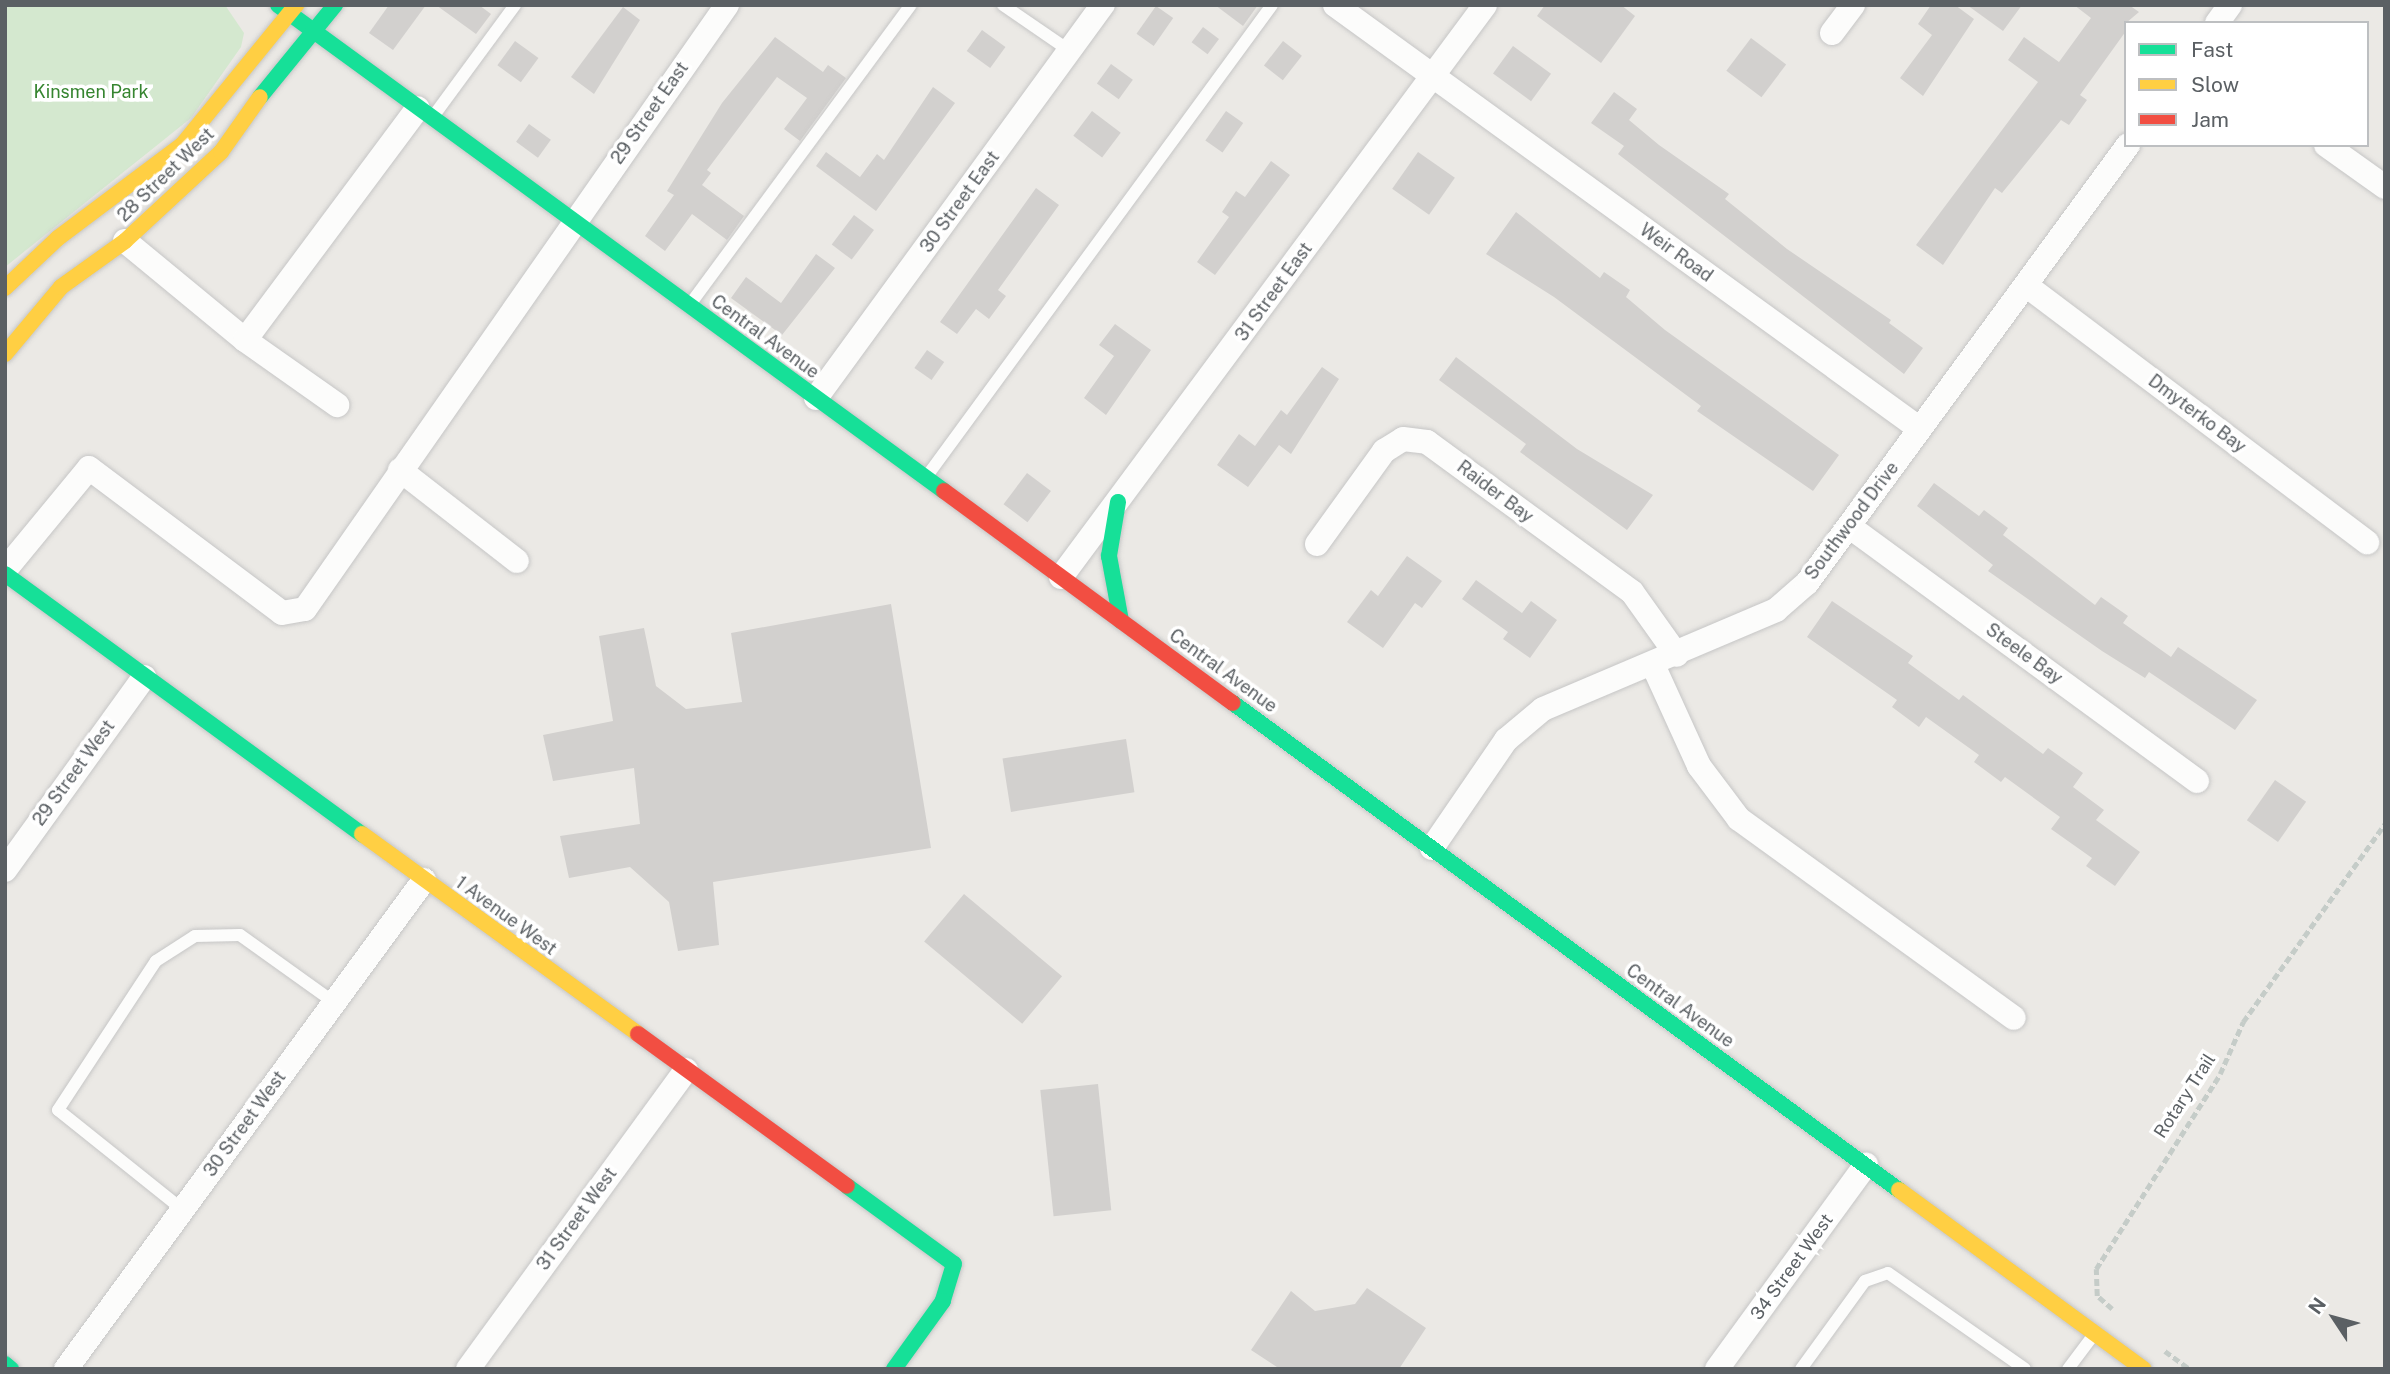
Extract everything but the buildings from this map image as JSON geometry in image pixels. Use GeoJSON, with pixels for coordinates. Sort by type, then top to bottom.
{"type":"FeatureCollection","features":[{"type":"Feature","properties":{"kind":"main road","name":"28 Street West"},"geometry":{"type":"LineString","coordinates":[[5,354],[61,287],[125,241],[221,152],[282,66],[335,5]]}},
{"type":"Feature","properties":{"kind":"main road","name":"28 Street West"},"geometry":{"type":"LineString","coordinates":[[5,288],[58,238],[182,145],[288,8]]}},
{"type":"Feature","properties":{"kind":"main road","name":"Central Avenue"},"geometry":{"type":"LineString","coordinates":[[288,8],[314,32],[2144,1369]]}},
{"type":"Feature","properties":{"kind":"main road"},"geometry":{"type":"LineString","coordinates":[[1118,502],[1109,556],[1121,621]]}},
{"type":"Feature","properties":{"kind":"main road","name":"1 Avenue West"},"geometry":{"type":"LineString","coordinates":[[7,579],[954,1264],[943,1301],[894,1369]]}},
{"type":"Feature","properties":{"kind":"main road"},"geometry":{"type":"LineString","coordinates":[[5,1364],[11,1369]]}},
{"type":"Feature","properties":{"kind":"street","name":"29 Street East"},"geometry":{"type":"LineString","coordinates":[[7,579],[89,468],[282,613],[305,609],[727,5]]}},
{"type":"Feature","properties":{"kind":"street","name":"30 Street East"},"geometry":{"type":"LineString","coordinates":[[816,398],[1103,5]]}},
{"type":"Feature","properties":{"kind":"street","name":"Weir Road"},"geometry":{"type":"LineString","coordinates":[[1335,5],[1920,429]]}},
{"type":"Feature","properties":{"kind":"street","name":"31 Street East"},"geometry":{"type":"LineString","coordinates":[[1061,577],[1485,5]]}},
{"type":"Feature","properties":{"kind":"street"},"geometry":{"type":"LineString","coordinates":[[1832,33],[1853,5]]}},
{"type":"Feature","properties":{"kind":"street"},"geometry":{"type":"LineString","coordinates":[[2218,21],[2230,5]]}},
{"type":"Feature","properties":{"kind":"street"},"geometry":{"type":"LineString","coordinates":[[245,340],[425,113]]}},
{"type":"Feature","properties":{"kind":"street","name":"Southwood Drive"},"geometry":{"type":"LineString","coordinates":[[1432,848],[1506,740],[1543,709],[1677,655],[1776,610],[1807,583],[2127,147]]}},
{"type":"Feature","properties":{"kind":"street"},"geometry":{"type":"LineString","coordinates":[[2329,147],[2385,187]]}},
{"type":"Feature","properties":{"kind":"street"},"geometry":{"type":"LineString","coordinates":[[125,241],[245,340],[337,405]]}},
{"type":"Feature","properties":{"kind":"street","name":"Dmyterko Bay"},"geometry":{"type":"LineString","coordinates":[[2027,286],[2367,542]]}},
{"type":"Feature","properties":{"kind":"street","name":"Raider Bay"},"geometry":{"type":"LineString","coordinates":[[1317,544],[1384,451],[1404,439],[1427,442],[1632,592],[1677,655]]}},
{"type":"Feature","properties":{"kind":"street"},"geometry":{"type":"LineString","coordinates":[[400,470],[517,561]]}},
{"type":"Feature","properties":{"kind":"street","name":"Steele Bay"},"geometry":{"type":"LineString","coordinates":[[1850,527],[2197,781]]}},
{"type":"Feature","properties":{"kind":"street"},"geometry":{"type":"LineString","coordinates":[[1653,665],[1699,766],[1739,819],[2014,1018]]}},
{"type":"Feature","properties":{"kind":"street","name":"29 Street West"},"geometry":{"type":"LineString","coordinates":[[5,870],[144,677]]}},
{"type":"Feature","properties":{"kind":"street","name":"30 Street West"},"geometry":{"type":"LineString","coordinates":[[66,1369],[424,880]]}},
{"type":"Feature","properties":{"kind":"street","name":"31 Street West"},"geometry":{"type":"LineString","coordinates":[[468,1369],[686,1070]]}},
{"type":"Feature","properties":{"kind":"street","name":"34 Street West"},"geometry":{"type":"LineString","coordinates":[[1717,1369],[1866,1166]]}},
{"type":"Feature","properties":{"kind":"lane"},"geometry":{"type":"LineString","coordinates":[[425,113],[515,5]]}},
{"type":"Feature","properties":{"kind":"lane"},"geometry":{"type":"LineString","coordinates":[[689,306],[911,5]]}},
{"type":"Feature","properties":{"kind":"lane"},"geometry":{"type":"LineString","coordinates":[[1003,5],[1070,51]]}},
{"type":"Feature","properties":{"kind":"lane"},"geometry":{"type":"LineString","coordinates":[[926,478],[1272,5]]}},
{"type":"Feature","properties":{"kind":"lane"},"geometry":{"type":"LineString","coordinates":[[183,1210],[58,1110],[156,961],[195,936],[240,935],[335,1003]]}},
{"type":"Feature","properties":{"kind":"lane"},"geometry":{"type":"LineString","coordinates":[[1801,1369],[1865,1281],[1888,1273],[2025,1369]]}},
{"type":"Feature","properties":{"kind":"lane"},"geometry":{"type":"LineString","coordinates":[[2068,1369],[2095,1333]]}},
{"type":"Feature","properties":{"kind":"path","name":"Rotary Trail"},"geometry":{"type":"LineString","coordinates":[[2122,1318],[2097,1296],[2096,1269],[2220,1074],[2243,1021],[2385,824]]}},
{"type":"Feature","properties":{"kind":"path"},"geometry":{"type":"LineString","coordinates":[[2160,1347],[2190,1369]]}},
{"type":"Feature","properties":{"kind":"green space","name":"Kinsmen Park"},"geometry":{"type":"Polygon","coordinates":[[[5,5],[225,5],[244,33],[241,47],[191,118],[5,267],[5,5]]]}},
{"type":"Feature","properties":{"kind":"traffic: fast"},"geometry":{"type":"LineString","coordinates":[[278,5],[944,491]]}},
{"type":"Feature","properties":{"kind":"traffic: fast"},"geometry":{"type":"LineString","coordinates":[[260,97],[335,5]]}},
{"type":"Feature","properties":{"kind":"traffic: fast"},"geometry":{"type":"LineString","coordinates":[[1118,502],[1109,556],[1121,621]]}},
{"type":"Feature","properties":{"kind":"traffic: fast"},"geometry":{"type":"LineString","coordinates":[[5,574],[362,834]]}},
{"type":"Feature","properties":{"kind":"traffic: fast"},"geometry":{"type":"LineString","coordinates":[[1233,703],[1899,1190]]}},
{"type":"Feature","properties":{"kind":"traffic: fast"},"geometry":{"type":"LineString","coordinates":[[847,1186],[954,1264],[943,1301],[894,1369]]}},
{"type":"Feature","properties":{"kind":"traffic: fast"},"geometry":{"type":"LineString","coordinates":[[5,1364],[11,1369]]}},
{"type":"Feature","properties":{"kind":"traffic: slow"},"geometry":{"type":"LineString","coordinates":[[5,288],[58,238],[182,145],[296,5]]}},
{"type":"Feature","properties":{"kind":"traffic: slow"},"geometry":{"type":"LineString","coordinates":[[5,354],[61,287],[125,241],[221,152],[260,97]]}},
{"type":"Feature","properties":{"kind":"traffic: slow"},"geometry":{"type":"LineString","coordinates":[[362,834],[638,1034]]}},
{"type":"Feature","properties":{"kind":"traffic: slow"},"geometry":{"type":"LineString","coordinates":[[1899,1190],[2144,1369]]}},
{"type":"Feature","properties":{"kind":"traffic: jam"},"geometry":{"type":"LineString","coordinates":[[944,491],[1233,703]]}},
{"type":"Feature","properties":{"kind":"traffic: jam"},"geometry":{"type":"LineString","coordinates":[[638,1034],[847,1186]]}}]}
